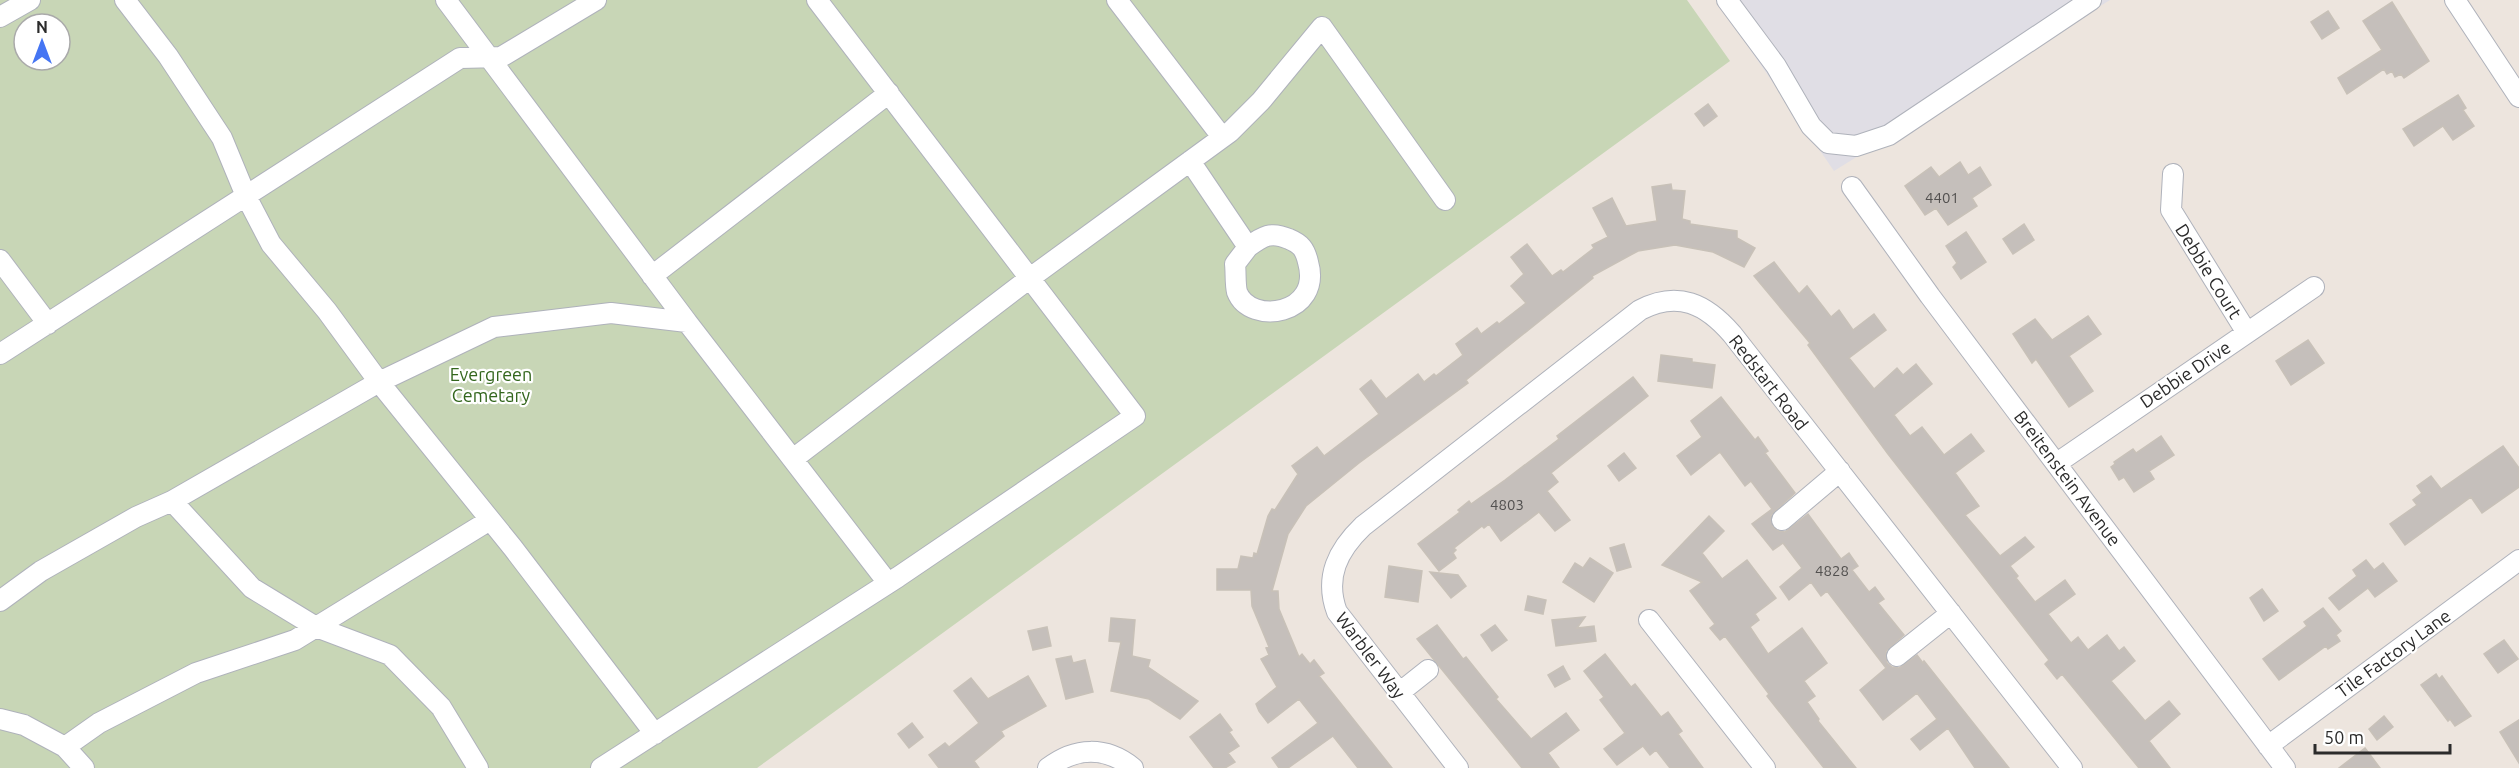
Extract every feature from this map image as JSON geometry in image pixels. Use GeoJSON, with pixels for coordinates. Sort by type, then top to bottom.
{"type":"FeatureCollection","features":[{"type":"Feature","properties":{"kind":"street"},"geometry":{"type":"LineString","coordinates":[[0,17],[30,0]]}},
{"type":"Feature","properties":{"kind":"street"},"geometry":{"type":"LineString","coordinates":[[125,0],[168,56],[222,138],[246,196],[271,244],[327,311],[379,382],[490,520],[655,734]]}},
{"type":"Feature","properties":{"kind":"street"},"geometry":{"type":"LineString","coordinates":[[446,0],[652,276],[888,583]]}},
{"type":"Feature","properties":{"kind":"street"},"geometry":{"type":"LineString","coordinates":[[0,354],[460,58],[501,57],[596,0]]}},
{"type":"Feature","properties":{"kind":"street"},"geometry":{"type":"LineString","coordinates":[[602,768],[888,583],[1135,416],[817,0]]}},
{"type":"Feature","properties":{"kind":"street"},"geometry":{"type":"LineString","coordinates":[[1117,0],[1222,137]]}},
{"type":"Feature","properties":{"kind":"street"},"geometry":{"type":"LineString","coordinates":[[1727,0],[1776,66],[1811,126],[1828,143],[1856,146],[1889,135],[2091,0]]}},
{"type":"Feature","properties":{"kind":"street"},"geometry":{"type":"LineString","coordinates":[[2455,0],[2519,97]]}},
{"type":"Feature","properties":{"kind":"street"},"geometry":{"type":"LineString","coordinates":[[794,459],[1030,278],[1222,137],[1261,101],[1322,27],[1445,200]]}},
{"type":"Feature","properties":{"kind":"street"},"geometry":{"type":"LineString","coordinates":[[652,276],[889,93]]}},
{"type":"Feature","properties":{"kind":"street"},"geometry":{"type":"LineString","coordinates":[[1190,161],[1248,247]]}},
{"type":"Feature","properties":{"kind":"street","name":"Debbie Court"},"geometry":{"type":"LineString","coordinates":[[2173,174],[2171,210],[2247,333]]}},
{"type":"Feature","properties":{"kind":"street","name":"Breitenstein Avenue"},"geometry":{"type":"LineString","coordinates":[[1852,187],[1930,296],[2284,768]]}},
{"type":"Feature","properties":{"kind":"street"},"geometry":{"type":"LineString","coordinates":[[0,261],[48,324]]}},
{"type":"Feature","properties":{"kind":"street","name":"Debbie Drive"},"geometry":{"type":"LineString","coordinates":[[2057,463],[2314,287]]}},
{"type":"Feature","properties":{"kind":"street","name":"Redstart Road"},"geometry":{"type":"LineString","coordinates":[[1384,510],[1640,310],[1665,301],[1688,302],[1707,309],[1717,317],[1840,471],[2072,768]]}},
{"type":"Feature","properties":{"kind":"street"},"geometry":{"type":"LineString","coordinates":[[0,601],[60,561],[136,517],[172,501],[379,382],[494,327],[611,313],[687,321]]}},
{"type":"Feature","properties":{"kind":"street"},"geometry":{"type":"LineString","coordinates":[[1782,520],[1840,471]]}},
{"type":"Feature","properties":{"kind":"street"},"geometry":{"type":"LineString","coordinates":[[172,501],[252,588],[316,627],[390,655],[441,708],[478,768]]}},
{"type":"Feature","properties":{"kind":"street","name":"Warbler Way"},"geometry":{"type":"LineString","coordinates":[[1384,510],[1347,541],[1334,567],[1331,588],[1337,612],[1458,768]]}},
{"type":"Feature","properties":{"kind":"street"},"geometry":{"type":"LineString","coordinates":[[64,747],[99,723],[196,673],[296,640],[490,520]]}},
{"type":"Feature","properties":{"kind":"street","name":"Tile Factory Lane"},"geometry":{"type":"LineString","coordinates":[[2268,746],[2519,561]]}},
{"type":"Feature","properties":{"kind":"street"},"geometry":{"type":"LineString","coordinates":[[1897,656],[1951,613]]}},
{"type":"Feature","properties":{"kind":"street"},"geometry":{"type":"LineString","coordinates":[[1649,620],[1765,768]]}},
{"type":"Feature","properties":{"kind":"street"},"geometry":{"type":"LineString","coordinates":[[1399,693],[1428,670]]}},
{"type":"Feature","properties":{"kind":"street"},"geometry":{"type":"LineString","coordinates":[[0,704],[24,725],[64,747],[84,768]]}},
{"type":"Feature","properties":{"kind":"street"},"geometry":{"type":"LineString","coordinates":[[0,719],[24,725]]}},
{"type":"Feature","properties":{"kind":"street"},"geometry":{"type":"LineString","coordinates":[[1048,768],[1064,757],[1088,751],[1114,756],[1133,768]]}},
{"type":"Feature","properties":{"kind":"shaded area"},"geometry":{"type":"Polygon","coordinates":[[[1716,0],[2110,0],[1834,171],[1716,0]]]}},
{"type":"Feature","properties":{"kind":"green space","name":"Evergreen Cemetary"},"geometry":{"type":"Polygon","coordinates":[[[0,0],[1687,0],[1730,61],[757,768],[0,768],[0,0]]]}},
{"type":"Feature","properties":{"kind":"building"},"geometry":{"type":"Polygon","coordinates":[[[2392,2],[2429,61],[2404,78],[2401,74],[2395,77],[2392,71],[2387,74],[2384,69],[2347,94],[2338,78],[2382,50],[2363,21],[2392,2]]]}},
{"type":"Feature","properties":{"kind":"building"},"geometry":{"type":"Polygon","coordinates":[[[2328,11],[2339,28],[2322,39],[2311,22],[2328,11]]]}},
{"type":"Feature","properties":{"kind":"building"},"geometry":{"type":"Polygon","coordinates":[[[2458,95],[2466,108],[2463,110],[2474,126],[2453,140],[2443,126],[2414,146],[2403,129],[2458,95]]]}},
{"type":"Feature","properties":{"kind":"building"},"geometry":{"type":"Polygon","coordinates":[[[1708,104],[1717,116],[1704,126],[1695,114],[1708,104]]]}},
{"type":"Feature","properties":{"kind":"building"},"geometry":{"type":"Polygon","coordinates":[[[1960,162],[1968,175],[1980,167],[1991,185],[1972,198],[1977,206],[1948,225],[1936,208],[1925,215],[1905,186],[1931,167],[1939,177],[1960,162]]]}},
{"type":"Feature","properties":{"kind":"building"},"geometry":{"type":"Polygon","coordinates":[[[1671,184],[1672,190],[1685,191],[1682,219],[1690,221],[1690,224],[1737,231],[1737,238],[1755,248],[1744,267],[1713,252],[1675,245],[1638,251],[1592,276],[1593,278],[1466,380],[1468,383],[1359,463],[1306,506],[1288,534],[1272,591],[1278,591],[1279,609],[1299,657],[1302,654],[1310,664],[1314,660],[1324,673],[1319,676],[1392,768],[1358,768],[1333,736],[1288,768],[1279,768],[1272,758],[1318,723],[1299,699],[1268,723],[1259,711],[1256,704],[1277,687],[1261,659],[1269,655],[1266,648],[1269,647],[1252,606],[1251,590],[1217,590],[1217,569],[1238,569],[1241,556],[1253,558],[1254,553],[1257,554],[1268,516],[1272,509],[1275,510],[1298,474],[1292,466],[1317,447],[1324,456],[1379,414],[1360,389],[1371,380],[1386,399],[1418,374],[1424,382],[1434,374],[1436,376],[1463,355],[1456,344],[1477,328],[1481,334],[1497,322],[1499,324],[1526,303],[1511,286],[1524,274],[1511,257],[1527,244],[1552,276],[1561,270],[1563,272],[1594,248],[1592,245],[1608,237],[1593,208],[1612,198],[1626,226],[1657,221],[1652,187],[1671,184]]]}},
{"type":"Feature","properties":{"kind":"building"},"geometry":{"type":"Polygon","coordinates":[[[2024,224],[2034,240],[2013,254],[2003,239],[2024,224]]]}},
{"type":"Feature","properties":{"kind":"building"},"geometry":{"type":"Polygon","coordinates":[[[1966,232],[1986,262],[1961,279],[1953,267],[1957,263],[1946,246],[1966,232]]]}},
{"type":"Feature","properties":{"kind":"building"},"geometry":{"type":"Polygon","coordinates":[[[1774,262],[1799,294],[1807,286],[1831,317],[1839,310],[1853,330],[1874,314],[1886,330],[1849,358],[1874,389],[1897,368],[1903,375],[1916,364],[1932,384],[1894,415],[1910,436],[1922,427],[1944,455],[1971,434],[1984,451],[1955,473],[1979,506],[1965,515],[2000,556],[2025,537],[2034,547],[2010,566],[2018,576],[2016,578],[2035,602],[2065,580],[2075,594],[2048,614],[2071,643],[2078,637],[2088,650],[2107,635],[2119,651],[2124,647],[2135,661],[2111,681],[2145,721],[2169,701],[2180,714],[2149,741],[2170,768],[2139,768],[2062,674],[2057,679],[2045,664],[2049,660],[1888,454],[1808,345],[1810,343],[1754,276],[1774,262]]]}},
{"type":"Feature","properties":{"kind":"building"},"geometry":{"type":"Polygon","coordinates":[[[2088,316],[2101,334],[2069,356],[2093,391],[2069,407],[2036,359],[2032,363],[2013,334],[2035,319],[2052,340],[2088,316]]]}},
{"type":"Feature","properties":{"kind":"building"},"geometry":{"type":"Polygon","coordinates":[[[2308,340],[2324,363],[2291,385],[2276,361],[2308,340]]]}},
{"type":"Feature","properties":{"kind":"building"},"geometry":{"type":"Polygon","coordinates":[[[1661,355],[1715,365],[1712,388],[1658,381],[1661,355]]]}},
{"type":"Feature","properties":{"kind":"building"},"geometry":{"type":"Polygon","coordinates":[[[1633,377],[1648,396],[1551,473],[1558,482],[1547,491],[1570,520],[1555,531],[1539,512],[1501,541],[1489,524],[1484,528],[1482,526],[1454,548],[1456,550],[1453,553],[1456,558],[1439,571],[1418,544],[1460,512],[1458,510],[1469,501],[1471,504],[1559,439],[1557,436],[1633,377]]]}},
{"type":"Feature","properties":{"kind":"building"},"geometry":{"type":"Polygon","coordinates":[[[1721,397],[1755,440],[1758,437],[1768,451],[1765,453],[1795,493],[1771,515],[1773,527],[1785,532],[1808,514],[1841,559],[1849,553],[1858,566],[1852,570],[1869,592],[1875,587],[1884,599],[1878,603],[1904,635],[1886,651],[1887,663],[1899,668],[1917,655],[1923,663],[1924,661],[2009,768],[1975,768],[1948,728],[1920,750],[1911,739],[1937,719],[1917,693],[1883,720],[1860,690],[1886,668],[1827,591],[1821,596],[1811,582],[1789,600],[1780,587],[1802,568],[1783,543],[1773,550],[1752,524],[1772,509],[1751,481],[1745,486],[1720,452],[1691,475],[1677,456],[1702,437],[1691,421],[1721,397]]]}},
{"type":"Feature","properties":{"kind":"building"},"geometry":{"type":"Polygon","coordinates":[[[2161,436],[2174,455],[2149,471],[2154,479],[2134,492],[2124,477],[2119,480],[2111,467],[2115,464],[2114,462],[2133,449],[2136,453],[2161,436]]]}},
{"type":"Feature","properties":{"kind":"building"},"geometry":{"type":"Polygon","coordinates":[[[2503,446],[2519,468],[2519,487],[2482,513],[2471,497],[2405,545],[2390,524],[2417,505],[2413,500],[2422,493],[2417,486],[2431,476],[2441,489],[2503,446]]]}},
{"type":"Feature","properties":{"kind":"building"},"geometry":{"type":"Polygon","coordinates":[[[1624,453],[1636,468],[1619,481],[1608,466],[1624,453]]]}},
{"type":"Feature","properties":{"kind":"building"},"geometry":{"type":"Polygon","coordinates":[[[1709,516],[1724,531],[1702,553],[1722,579],[1747,560],[1776,598],[1755,614],[1759,620],[1750,627],[1768,654],[1802,628],[1827,663],[1804,681],[1815,696],[1807,702],[1819,719],[1818,721],[1856,768],[1824,768],[1767,696],[1769,694],[1725,636],[1720,640],[1710,628],[1715,624],[1690,591],[1702,582],[1662,565],[1709,516]]]}},
{"type":"Feature","properties":{"kind":"building"},"geometry":{"type":"Polygon","coordinates":[[[1624,544],[1631,567],[1617,571],[1610,548],[1624,544]]]}},
{"type":"Feature","properties":{"kind":"building"},"geometry":{"type":"Polygon","coordinates":[[[1590,558],[1613,573],[1594,602],[1563,582],[1575,563],[1583,568],[1590,558]]]}},
{"type":"Feature","properties":{"kind":"building"},"geometry":{"type":"Polygon","coordinates":[[[2366,560],[2374,570],[2383,563],[2397,581],[2375,597],[2368,588],[2339,610],[2329,598],[2357,576],[2353,570],[2366,560]]]}},
{"type":"Feature","properties":{"kind":"building"},"geometry":{"type":"Polygon","coordinates":[[[1389,566],[1422,571],[1418,602],[1385,597],[1389,566]]]}},
{"type":"Feature","properties":{"kind":"building"},"geometry":{"type":"Polygon","coordinates":[[[1430,572],[1458,575],[1466,586],[1451,598],[1430,572]]]}},
{"type":"Feature","properties":{"kind":"building"},"geometry":{"type":"Polygon","coordinates":[[[2262,589],[2278,611],[2264,621],[2250,598],[2262,589]]]}},
{"type":"Feature","properties":{"kind":"building"},"geometry":{"type":"Polygon","coordinates":[[[1528,596],[1546,600],[1543,614],[1525,610],[1528,596]]]}},
{"type":"Feature","properties":{"kind":"building"},"geometry":{"type":"Polygon","coordinates":[[[2323,608],[2341,631],[2336,635],[2340,641],[2328,649],[2326,646],[2279,680],[2263,659],[2307,626],[2304,622],[2323,608]]]}},
{"type":"Feature","properties":{"kind":"building"},"geometry":{"type":"Polygon","coordinates":[[[1585,617],[1577,628],[1594,626],[1596,641],[1556,646],[1552,620],[1585,617]]]}},
{"type":"Feature","properties":{"kind":"building"},"geometry":{"type":"Polygon","coordinates":[[[1111,618],[1135,620],[1132,656],[1150,660],[1148,667],[1198,701],[1180,719],[1149,699],[1111,691],[1121,642],[1109,641],[1111,618]]]}},
{"type":"Feature","properties":{"kind":"building"},"geometry":{"type":"Polygon","coordinates":[[[1437,625],[1463,659],[1466,657],[1498,697],[1496,699],[1531,739],[1566,713],[1579,730],[1548,753],[1559,768],[1522,768],[1417,639],[1437,625]]]}},
{"type":"Feature","properties":{"kind":"building"},"geometry":{"type":"Polygon","coordinates":[[[1495,625],[1507,640],[1492,651],[1481,635],[1495,625]]]}},
{"type":"Feature","properties":{"kind":"building"},"geometry":{"type":"Polygon","coordinates":[[[1047,627],[1051,646],[1033,650],[1028,631],[1047,627]]]}},
{"type":"Feature","properties":{"kind":"building"},"geometry":{"type":"Polygon","coordinates":[[[2504,640],[2518,659],[2498,673],[2484,654],[2504,640]]]}},
{"type":"Feature","properties":{"kind":"building"},"geometry":{"type":"Polygon","coordinates":[[[1605,654],[1631,687],[1635,684],[1661,717],[1668,712],[1682,731],[1678,734],[1703,768],[1670,768],[1656,750],[1650,755],[1643,746],[1617,765],[1604,749],[1625,733],[1600,700],[1604,697],[1584,671],[1605,654]]]}},
{"type":"Feature","properties":{"kind":"building"},"geometry":{"type":"Polygon","coordinates":[[[1071,656],[1073,663],[1085,660],[1093,692],[1066,699],[1056,659],[1071,656]]]}},
{"type":"Feature","properties":{"kind":"building"},"geometry":{"type":"Polygon","coordinates":[[[1563,666],[1570,679],[1555,687],[1548,675],[1563,666]]]}},
{"type":"Feature","properties":{"kind":"building"},"geometry":{"type":"Polygon","coordinates":[[[2436,674],[2439,679],[2442,676],[2471,716],[2455,726],[2450,719],[2448,721],[2421,685],[2436,674]]]}},
{"type":"Feature","properties":{"kind":"building"},"geometry":{"type":"Polygon","coordinates":[[[1028,676],[1046,706],[1001,731],[1004,736],[974,761],[979,768],[939,768],[929,755],[945,743],[949,747],[979,723],[954,691],[971,678],[988,699],[1028,676]]]}},
{"type":"Feature","properties":{"kind":"building"},"geometry":{"type":"Polygon","coordinates":[[[1220,714],[1232,730],[1229,732],[1239,746],[1228,753],[1235,762],[1225,768],[1214,768],[1190,737],[1220,714]]]}},
{"type":"Feature","properties":{"kind":"building"},"geometry":{"type":"Polygon","coordinates":[[[2384,716],[2393,727],[2377,740],[2369,729],[2384,716]]]}},
{"type":"Feature","properties":{"kind":"building"},"geometry":{"type":"Polygon","coordinates":[[[2519,720],[2519,763],[2500,732],[2519,720]]]}},
{"type":"Feature","properties":{"kind":"building"},"geometry":{"type":"Polygon","coordinates":[[[912,723],[923,737],[909,748],[898,734],[912,723]]]}},
{"type":"Feature","properties":{"kind":"building"},"geometry":{"type":"Polygon","coordinates":[[[2365,748],[2380,768],[2339,768],[2365,748]]]}}]}
